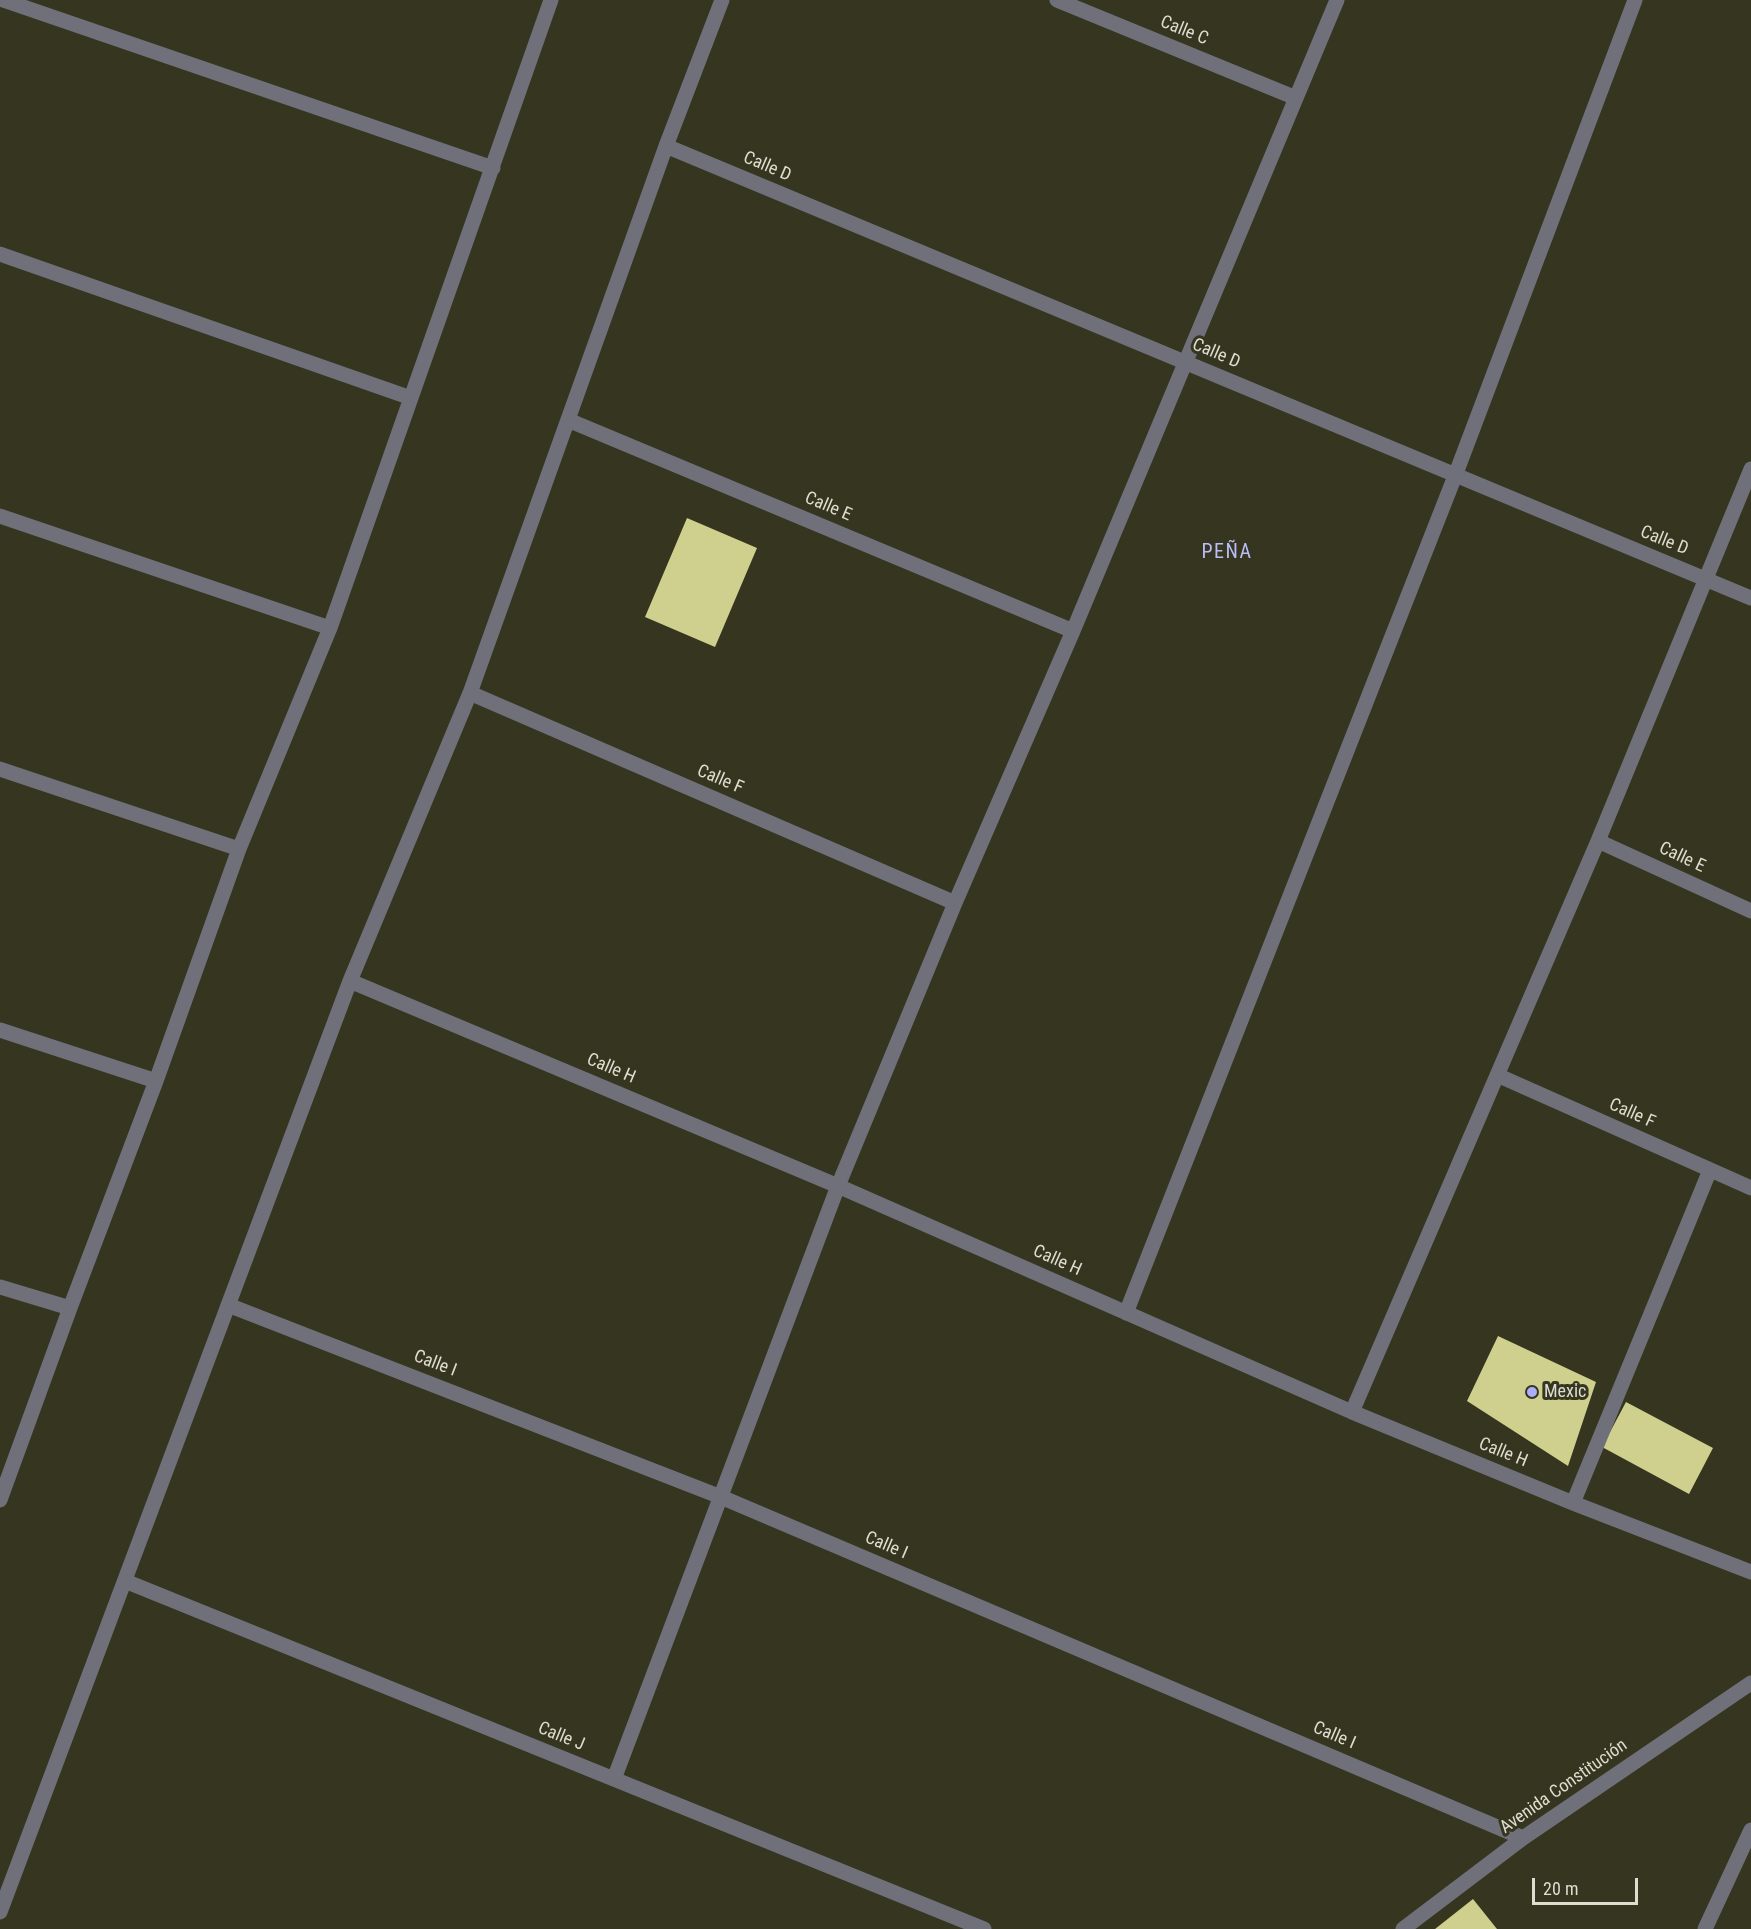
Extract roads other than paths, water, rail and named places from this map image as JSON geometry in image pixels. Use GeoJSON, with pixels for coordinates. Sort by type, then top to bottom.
{"type":"FeatureCollection","features":[{"type":"Feature","properties":{"kind":"street"},"geometry":{"type":"LineString","coordinates":[[3,0],[493,168]]}},
{"type":"Feature","properties":{"kind":"street"},"geometry":{"type":"LineString","coordinates":[[0,1500],[240,849],[330,628],[551,0]]}},
{"type":"Feature","properties":{"kind":"street"},"geometry":{"type":"LineString","coordinates":[[0,1912],[350,981],[470,693],[666,146],[722,0]]}},
{"type":"Feature","properties":{"kind":"street","name":"Calle C"},"geometry":{"type":"LineString","coordinates":[[1057,0],[1296,98]]}},
{"type":"Feature","properties":{"kind":"street"},"geometry":{"type":"LineString","coordinates":[[614,1779],[838,1186],[955,903],[1186,362],[1337,0]]}},
{"type":"Feature","properties":{"kind":"street"},"geometry":{"type":"LineString","coordinates":[[1126,1313],[1455,476],[1635,0]]}},
{"type":"Feature","properties":{"kind":"street","name":"Calle D"},"geometry":{"type":"LineString","coordinates":[[666,146],[1751,598]]}},
{"type":"Feature","properties":{"kind":"street"},"geometry":{"type":"LineString","coordinates":[[0,254],[411,398]]}},
{"type":"Feature","properties":{"kind":"street","name":"Calle E"},"geometry":{"type":"LineString","coordinates":[[568,420],[1072,631]]}},
{"type":"Feature","properties":{"kind":"street"},"geometry":{"type":"LineString","coordinates":[[1352,1412],[1598,841],[1751,469]]}},
{"type":"Feature","properties":{"kind":"street"},"geometry":{"type":"LineString","coordinates":[[0,516],[330,628]]}},
{"type":"Feature","properties":{"kind":"street","name":"Calle F"},"geometry":{"type":"LineString","coordinates":[[470,693],[955,903]]}},
{"type":"Feature","properties":{"kind":"street"},"geometry":{"type":"LineString","coordinates":[[0,769],[240,849]]}},
{"type":"Feature","properties":{"kind":"street","name":"Calle E"},"geometry":{"type":"LineString","coordinates":[[1598,841],[1751,911]]}},
{"type":"Feature","properties":{"kind":"street","name":"Calle H"},"geometry":{"type":"LineString","coordinates":[[350,981],[838,1186],[1352,1412],[1573,1503],[1751,1572]]}},
{"type":"Feature","properties":{"kind":"street"},"geometry":{"type":"LineString","coordinates":[[0,1030],[156,1082]]}},
{"type":"Feature","properties":{"kind":"street","name":"Calle F"},"geometry":{"type":"LineString","coordinates":[[1497,1075],[1751,1188]]}},
{"type":"Feature","properties":{"kind":"street"},"geometry":{"type":"LineString","coordinates":[[1573,1503],[1710,1170]]}},
{"type":"Feature","properties":{"kind":"street"},"geometry":{"type":"LineString","coordinates":[[0,1287],[70,1308]]}},
{"type":"Feature","properties":{"kind":"street","name":"Calle I"},"geometry":{"type":"LineString","coordinates":[[228,1305],[721,1497],[1523,1838]]}},
{"type":"Feature","properties":{"kind":"street","name":"Calle J"},"geometry":{"type":"LineString","coordinates":[[125,1581],[984,1929]]}},
{"type":"Feature","properties":{"kind":"street","name":"Avenida Constitución"},"geometry":{"type":"LineString","coordinates":[[1403,1929],[1523,1838],[1751,1683]]}},
{"type":"Feature","properties":{"kind":"street"},"geometry":{"type":"LineString","coordinates":[[1705,1929],[1751,1830]]}},
{"type":"Feature","properties":{"kind":"place","name":"Mexic"},"geometry":{"type":"Point","coordinates":[1532,1392]}},
{"type":"Feature","properties":{"kind":"district","name":"PEÑA"},"geometry":{"type":"Point","coordinates":[1227,553]}}]}
